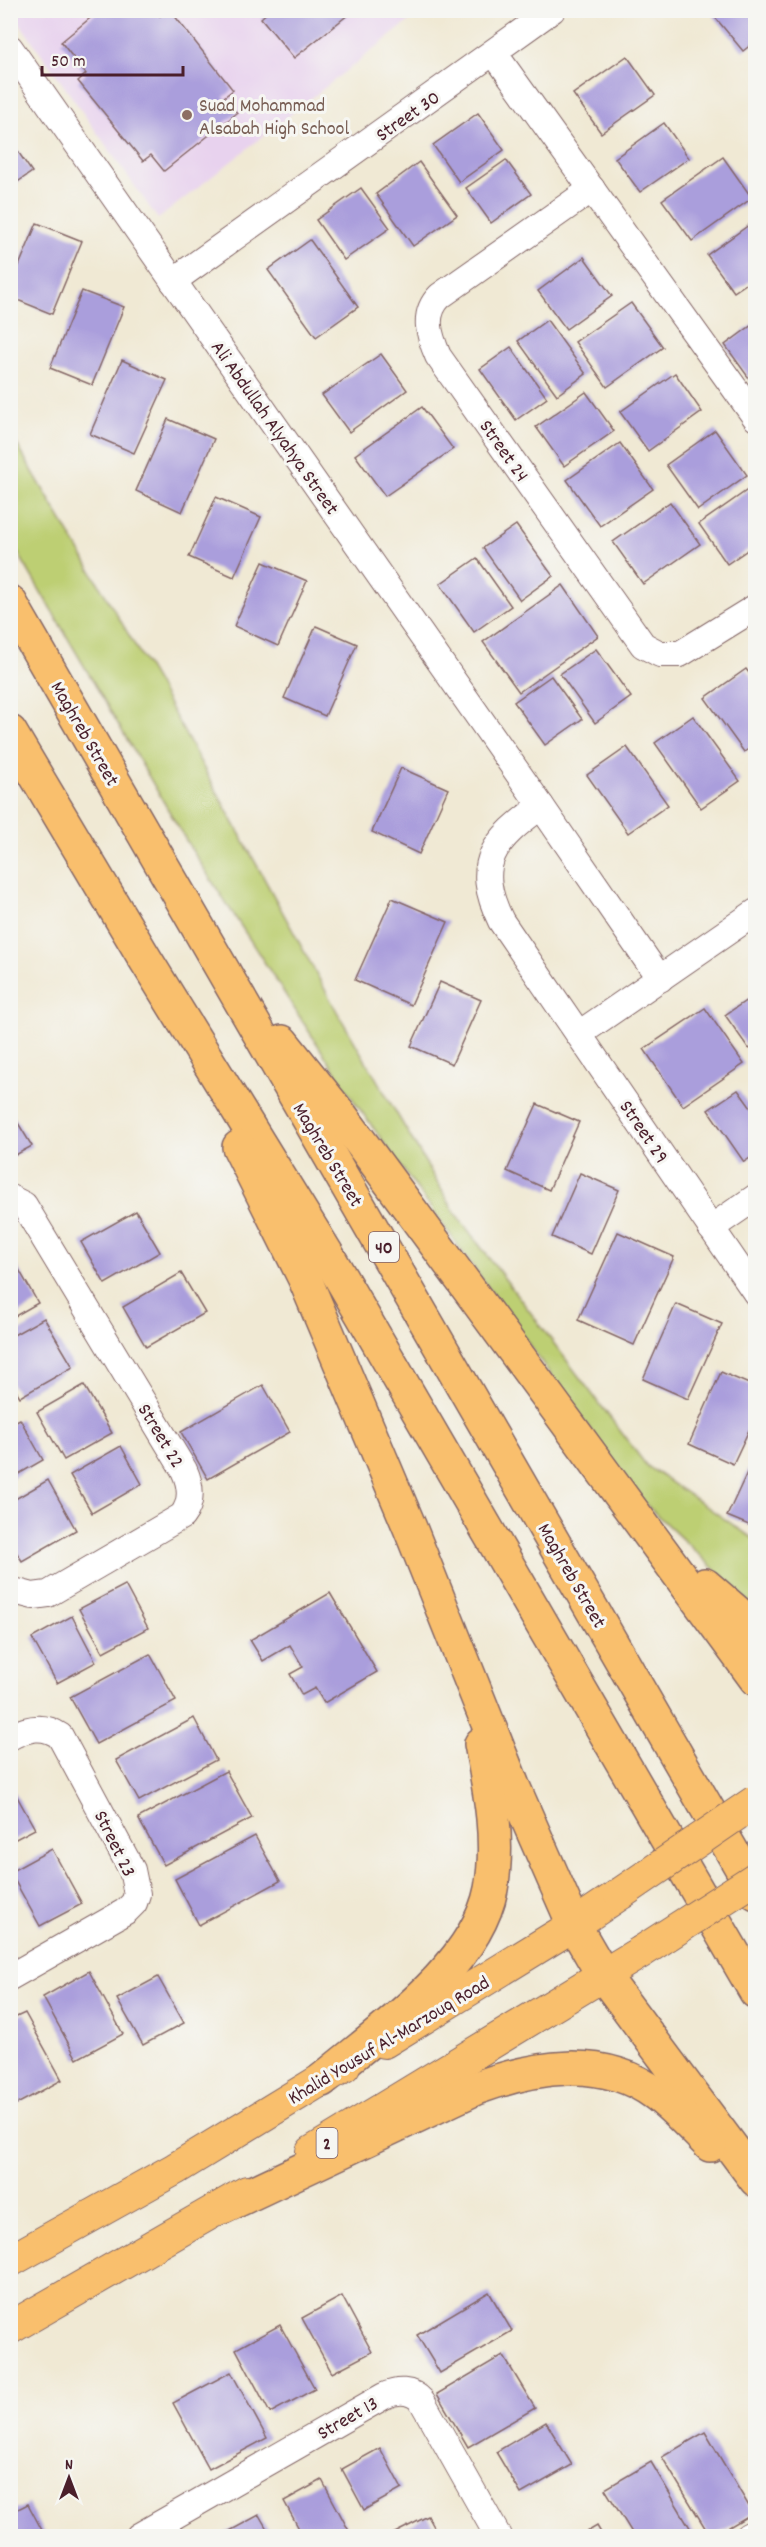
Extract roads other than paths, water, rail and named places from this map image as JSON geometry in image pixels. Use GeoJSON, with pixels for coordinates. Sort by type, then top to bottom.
{"type":"FeatureCollection","features":[{"type":"Feature","properties":{"kind":"highway","name":"Maghreb Street"},"geometry":{"type":"LineString","coordinates":[[10,603],[392,1259],[756,1893]]}},
{"type":"Feature","properties":{"kind":"highway"},"geometry":{"type":"LineString","coordinates":[[10,732],[144,957],[328,1256],[756,1992]]}},
{"type":"Feature","properties":{"kind":"highway"},"geometry":{"type":"LineString","coordinates":[[209,948],[342,1117],[756,1679]]}},
{"type":"Feature","properties":{"kind":"highway"},"geometry":{"type":"LineString","coordinates":[[144,957],[304,1277],[410,1528],[464,1669],[574,1925],[603,1974],[756,2180]]}},
{"type":"Feature","properties":{"kind":"highway"},"geometry":{"type":"LineString","coordinates":[[643,1524],[710,1590],[756,1629]]}},
{"type":"Feature","properties":{"kind":"highway"},"geometry":{"type":"LineString","coordinates":[[322,2080],[440,1978],[473,1937],[484,1914],[491,1890],[495,1840],[487,1775],[464,1669]]}},
{"type":"Feature","properties":{"kind":"highway"},"geometry":{"type":"LineString","coordinates":[[224,2206],[476,2088],[508,2076],[558,2068],[588,2069],[608,2073],[638,2083],[656,2094],[756,2190]]}},
{"type":"Feature","properties":{"kind":"main road","name":"Khalid Yousuf Al-Marzouq Road"},"geometry":{"type":"LineString","coordinates":[[10,2260],[175,2169],[574,1925],[756,1801]]}},
{"type":"Feature","properties":{"kind":"main road","name":"2"},"geometry":{"type":"LineString","coordinates":[[10,2328],[224,2206],[641,1952],[756,1878]]}},
{"type":"Feature","properties":{"kind":"street","name":"Street 30"},"geometry":{"type":"LineString","coordinates":[[173,280],[552,10]]}},
{"type":"Feature","properties":{"kind":"street","name":"Ali Abdullah Alyahya Street"},"geometry":{"type":"LineString","coordinates":[[10,48],[660,979]]}},
{"type":"Feature","properties":{"kind":"street"},"geometry":{"type":"LineString","coordinates":[[494,53],[756,418]]}},
{"type":"Feature","properties":{"kind":"street","name":"Street 24"},"geometry":{"type":"LineString","coordinates":[[592,189],[440,297],[431,307],[429,314],[430,333],[434,346],[438,356],[644,645],[660,654],[680,654],[756,607]]}},
{"type":"Feature","properties":{"kind":"street"},"geometry":{"type":"LineString","coordinates":[[541,806],[509,830],[497,846],[490,866],[490,892],[501,921],[579,1034],[756,912]]}},
{"type":"Feature","properties":{"kind":"street","name":"Street 29"},"geometry":{"type":"LineString","coordinates":[[579,1034],[756,1293]]}},
{"type":"Feature","properties":{"kind":"street"},"geometry":{"type":"LineString","coordinates":[[711,1228],[756,1197]]}},
{"type":"Feature","properties":{"kind":"street","name":"Street 22"},"geometry":{"type":"LineString","coordinates":[[10,1198],[24,1205],[184,1470],[189,1482],[190,1497],[182,1516],[48,1594],[26,1596],[10,1590]]}},
{"type":"Feature","properties":{"kind":"street","name":"Street 23"},"geometry":{"type":"LineString","coordinates":[[10,1737],[24,1730],[39,1728],[47,1729],[60,1736],[129,1863],[137,1890],[134,1903],[126,1911],[10,1977]]}},
{"type":"Feature","properties":{"kind":"street","name":"Street 13"},"geometry":{"type":"LineString","coordinates":[[139,2536],[384,2396],[402,2391],[413,2394],[422,2401],[498,2536]]}},
{"type":"Feature","properties":{"kind":"street"},"geometry":{"type":"LineString","coordinates":[[748,2536],[756,2532]]}},
{"type":"Feature","properties":{"kind":"place","name":"Suad Mohammad Alsabah High School"},"geometry":{"type":"Point","coordinates":[187,115]}}]}
